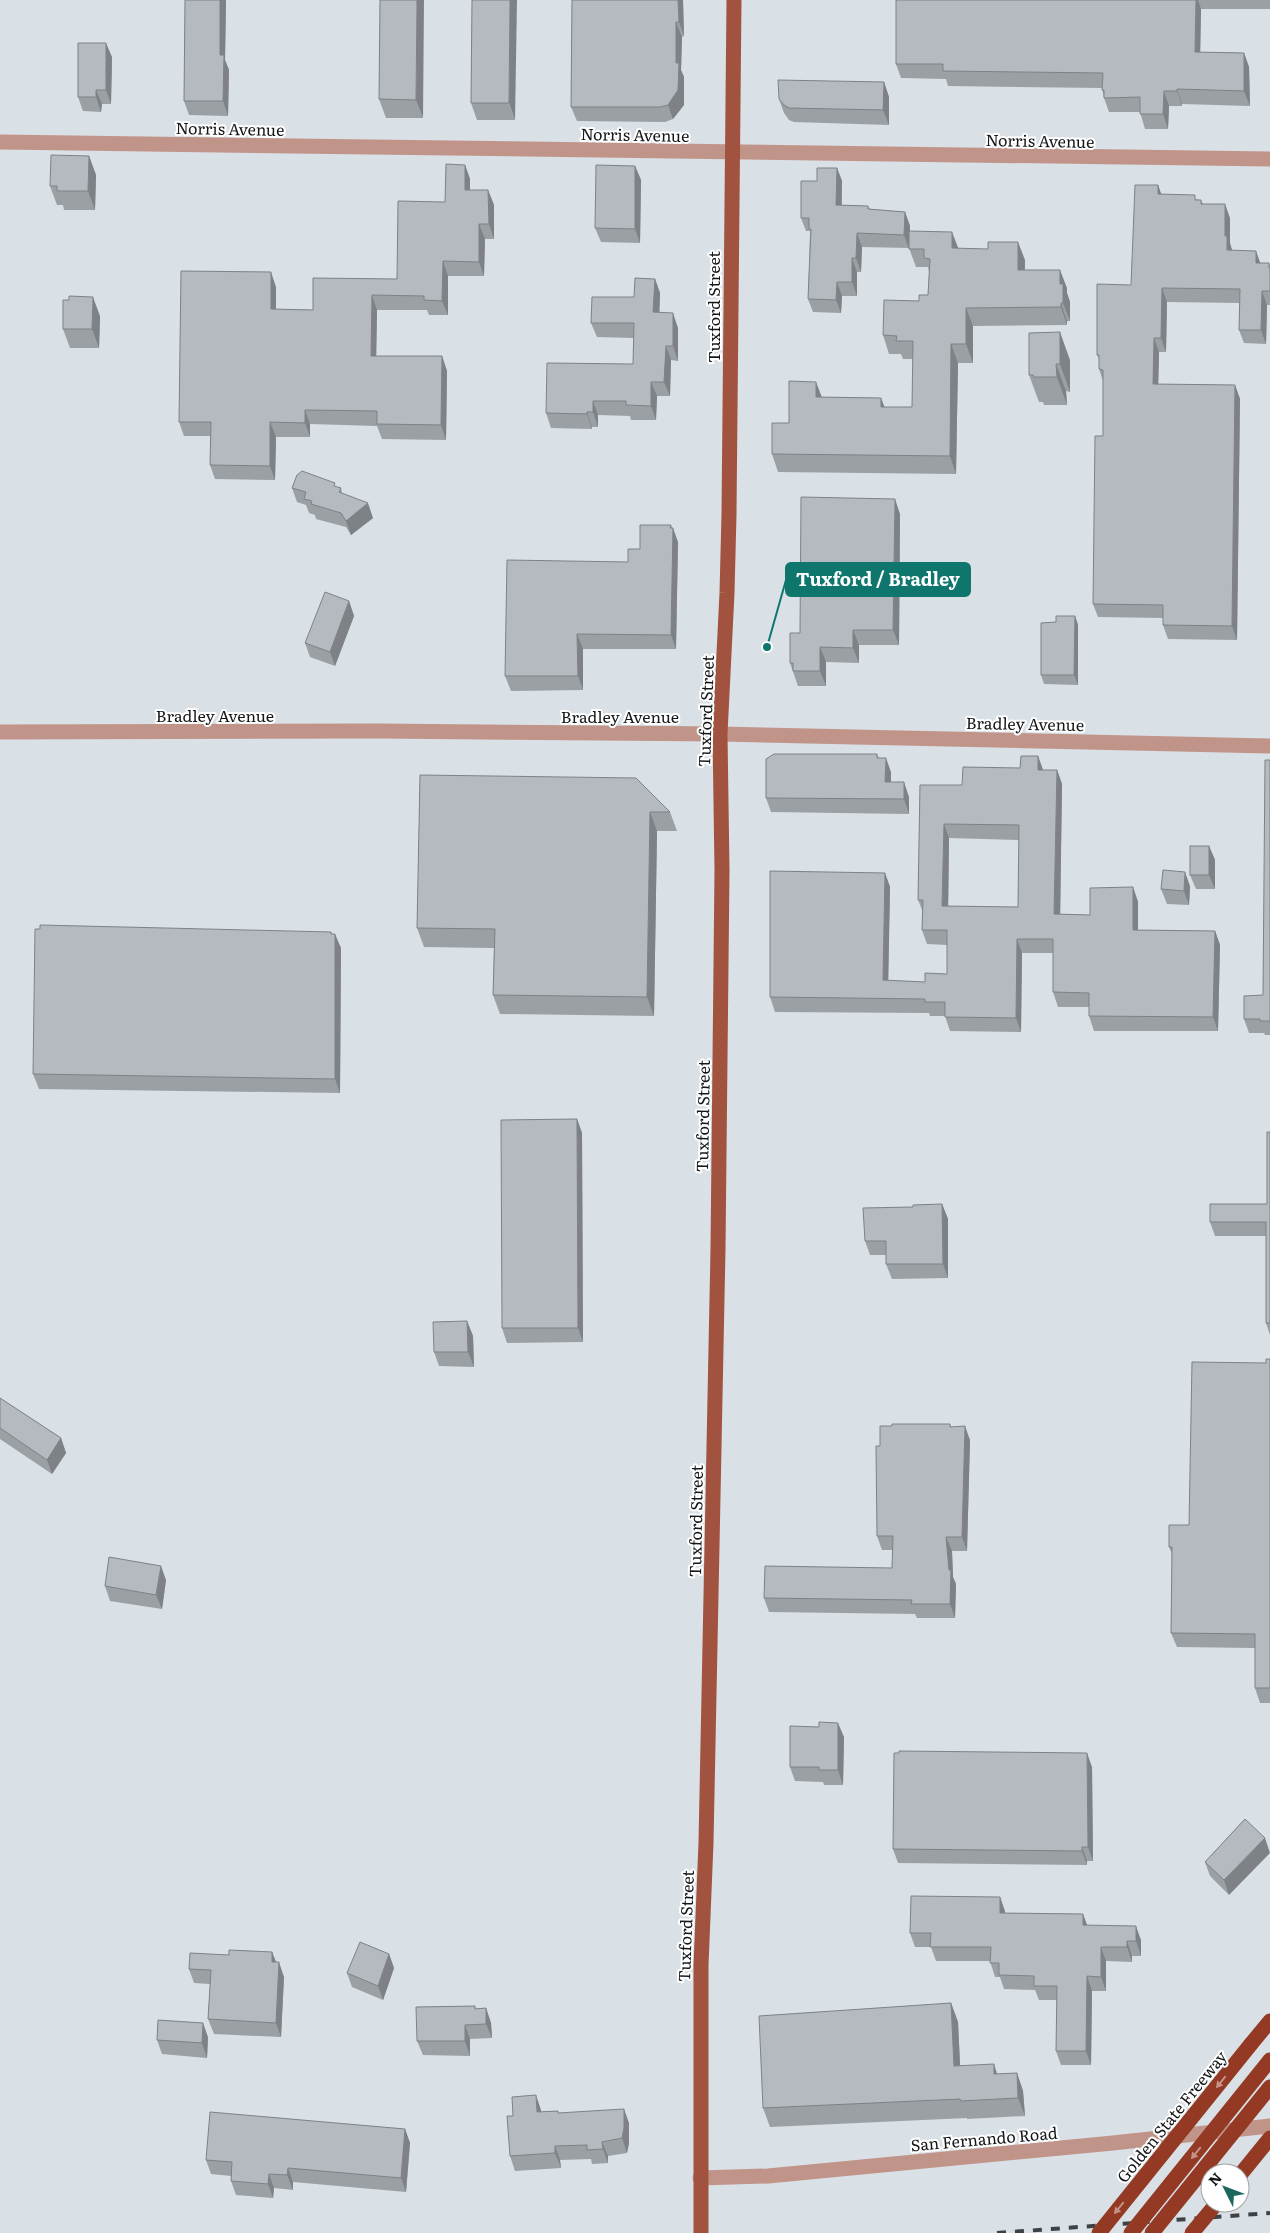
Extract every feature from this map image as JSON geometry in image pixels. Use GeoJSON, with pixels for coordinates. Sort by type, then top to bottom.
{"type":"FeatureCollection","features":[{"type":"Feature","properties":{"kind":"highway","name":"Golden State Freeway"},"geometry":{"type":"LineString","coordinates":[[1099,2233],[1270,2021]]}},
{"type":"Feature","properties":{"kind":"highway"},"geometry":{"type":"LineString","coordinates":[[1131,2233],[1270,2060]]}},
{"type":"Feature","properties":{"kind":"highway"},"geometry":{"type":"LineString","coordinates":[[1152,2233],[1270,2087]]}},
{"type":"Feature","properties":{"kind":"highway"},"geometry":{"type":"LineString","coordinates":[[1250,2163],[1270,2138]]}},
{"type":"Feature","properties":{"kind":"highway"},"geometry":{"type":"LineString","coordinates":[[1192,2233],[1209,2213]]}},
{"type":"Feature","properties":{"kind":"main road","name":"Tuxford Street"},"geometry":{"type":"LineString","coordinates":[[702,2233],[700,2178],[701,1965],[706,1843],[718,1249],[722,870],[720,734],[728,563],[734,0]]}},
{"type":"Feature","properties":{"kind":"street","name":"Norris Avenue"},"geometry":{"type":"LineString","coordinates":[[0,142],[1270,159]]}},
{"type":"Feature","properties":{"kind":"street","name":"Bradley Avenue"},"geometry":{"type":"LineString","coordinates":[[0,732],[379,731],[720,734],[1270,746]]}},
{"type":"Feature","properties":{"kind":"street","name":"San Fernando Road"},"geometry":{"type":"LineString","coordinates":[[700,2178],[778,2175],[1270,2126]]}},
{"type":"Feature","properties":{"kind":"building"},"geometry":{"type":"Polygon","coordinates":[[[185,0],[220,0],[220,55],[224,55],[223,101],[184,101],[185,0]]]}},
{"type":"Feature","properties":{"kind":"building"},"geometry":{"type":"Polygon","coordinates":[[[380,0],[417,0],[416,100],[379,99],[380,0]]]}},
{"type":"Feature","properties":{"kind":"building"},"geometry":{"type":"Polygon","coordinates":[[[472,0],[510,0],[509,103],[471,103],[472,0]]]}},
{"type":"Feature","properties":{"kind":"building"},"geometry":{"type":"Polygon","coordinates":[[[572,0],[678,0],[679,22],[676,22],[676,63],[679,63],[678,90],[668,105],[660,107],[571,107],[572,0]]]}},
{"type":"Feature","properties":{"kind":"building"},"geometry":{"type":"Polygon","coordinates":[[[896,0],[1196,0],[1195,52],[1244,53],[1244,91],[1177,89],[1177,91],[1164,91],[1163,114],[1140,114],[1140,97],[1104,98],[1104,90],[1102,90],[1103,73],[943,71],[943,64],[896,64],[896,0]]]}},
{"type":"Feature","properties":{"kind":"building"},"geometry":{"type":"Polygon","coordinates":[[[78,43],[106,43],[106,90],[96,90],[96,97],[78,97],[78,43]]]}},
{"type":"Feature","properties":{"kind":"building"},"geometry":{"type":"Polygon","coordinates":[[[778,80],[884,82],[883,110],[789,108],[779,99],[778,80]]]}},
{"type":"Feature","properties":{"kind":"building"},"geometry":{"type":"Polygon","coordinates":[[[51,155],[89,156],[88,191],[57,191],[57,186],[50,186],[51,155]]]}},
{"type":"Feature","properties":{"kind":"building"},"geometry":{"type":"Polygon","coordinates":[[[446,164],[465,165],[465,190],[488,190],[489,224],[479,224],[479,262],[443,261],[442,301],[424,300],[424,296],[372,295],[371,356],[442,356],[441,425],[377,424],[377,411],[305,410],[305,423],[270,422],[270,466],[210,465],[211,422],[179,422],[181,271],[271,272],[271,309],[313,310],[313,278],[397,279],[398,201],[445,202],[446,164]]]}},
{"type":"Feature","properties":{"kind":"building"},"geometry":{"type":"Polygon","coordinates":[[[596,165],[635,166],[635,229],[595,228],[596,165]]]}},
{"type":"Feature","properties":{"kind":"building"},"geometry":{"type":"Polygon","coordinates":[[[817,168],[837,168],[836,205],[868,206],[868,209],[905,212],[904,235],[857,233],[856,258],[852,258],[852,282],[837,282],[836,300],[808,299],[811,229],[809,229],[809,218],[801,218],[801,181],[817,181],[817,168]]]}},
{"type":"Feature","properties":{"kind":"building"},"geometry":{"type":"Polygon","coordinates":[[[1135,185],[1158,185],[1158,194],[1195,195],[1195,200],[1201,200],[1201,204],[1225,204],[1227,250],[1256,251],[1256,263],[1269,263],[1270,291],[1262,291],[1261,330],[1239,330],[1240,289],[1162,288],[1161,338],[1154,338],[1153,384],[1235,385],[1232,626],[1163,625],[1163,605],[1093,604],[1095,436],[1103,436],[1103,370],[1099,369],[1099,355],[1097,355],[1097,284],[1131,285],[1135,185]]]}},
{"type":"Feature","properties":{"kind":"building"},"geometry":{"type":"Polygon","coordinates":[[[909,231],[952,232],[952,248],[988,249],[988,242],[1018,242],[1018,270],[1060,270],[1060,284],[1063,284],[1063,303],[1061,303],[1061,307],[966,308],[966,344],[951,344],[950,456],[772,454],[772,423],[789,423],[789,381],[816,382],[816,397],[881,398],[881,407],[912,407],[913,341],[896,341],[897,336],[883,335],[884,300],[919,301],[919,295],[928,295],[930,259],[924,258],[924,249],[909,249],[909,231]]]}},
{"type":"Feature","properties":{"kind":"building"},"geometry":{"type":"Polygon","coordinates":[[[635,278],[655,279],[653,312],[673,313],[673,346],[666,346],[664,382],[651,382],[651,406],[626,405],[626,401],[593,401],[593,412],[587,412],[587,414],[546,413],[547,363],[633,364],[634,323],[591,323],[592,297],[634,297],[635,278]]]}},
{"type":"Feature","properties":{"kind":"building"},"geometry":{"type":"Polygon","coordinates":[[[69,296],[93,297],[92,329],[63,329],[63,300],[69,300],[69,296]]]}},
{"type":"Feature","properties":{"kind":"building"},"geometry":{"type":"Polygon","coordinates":[[[1060,332],[1060,364],[1056,364],[1057,377],[1034,377],[1029,375],[1029,333],[1060,332]]]}},
{"type":"Feature","properties":{"kind":"building"},"geometry":{"type":"Polygon","coordinates":[[[302,471],[335,483],[334,486],[341,488],[339,492],[368,503],[346,521],[341,513],[311,504],[312,501],[304,499],[306,492],[292,488],[297,475],[302,471]]]}},
{"type":"Feature","properties":{"kind":"building"},"geometry":{"type":"Polygon","coordinates":[[[801,497],[895,499],[893,630],[853,630],[853,648],[820,647],[820,671],[793,671],[793,663],[790,663],[790,633],[800,633],[801,497]]]}},
{"type":"Feature","properties":{"kind":"building"},"geometry":{"type":"Polygon","coordinates":[[[640,525],[671,525],[670,528],[673,528],[671,635],[577,634],[578,676],[505,676],[507,560],[628,562],[628,549],[640,549],[640,525]]]}},
{"type":"Feature","properties":{"kind":"building"},"geometry":{"type":"Polygon","coordinates":[[[325,592],[349,601],[330,652],[305,643],[325,592]]]}},
{"type":"Feature","properties":{"kind":"building"},"geometry":{"type":"Polygon","coordinates":[[[1056,616],[1075,616],[1074,675],[1041,675],[1041,623],[1056,622],[1056,616]]]}},
{"type":"Feature","properties":{"kind":"building"},"geometry":{"type":"Polygon","coordinates":[[[774,754],[877,754],[877,758],[886,758],[885,782],[904,782],[904,799],[766,798],[766,759],[774,754]]]}},
{"type":"Feature","properties":{"kind":"building"},"geometry":{"type":"Polygon","coordinates":[[[1021,756],[1038,756],[1038,770],[1057,770],[1054,914],[1090,915],[1090,888],[1133,887],[1133,930],[1215,931],[1213,1017],[1089,1016],[1089,993],[1053,992],[1053,939],[1017,939],[1016,1018],[945,1017],[945,1002],[925,1002],[925,999],[770,997],[770,871],[885,873],[883,980],[925,982],[925,973],[947,974],[947,930],[922,930],[923,900],[918,900],[920,785],[962,785],[963,767],[1020,768],[1021,756]],[[944,824],[942,906],[1018,907],[1019,825],[944,824]]]}},
{"type":"Feature","properties":{"kind":"building"},"geometry":{"type":"Polygon","coordinates":[[[1265,760],[1270,760],[1270,1021],[1260,1021],[1260,1019],[1244,1019],[1244,996],[1263,995],[1265,760]]]}},
{"type":"Feature","properties":{"kind":"building"},"geometry":{"type":"Polygon","coordinates":[[[420,775],[636,778],[670,812],[650,812],[647,997],[493,995],[495,929],[417,928],[420,775]]]}},
{"type":"Feature","properties":{"kind":"building"},"geometry":{"type":"Polygon","coordinates":[[[1190,846],[1209,846],[1209,875],[1190,875],[1190,846]]]}},
{"type":"Feature","properties":{"kind":"building"},"geometry":{"type":"Polygon","coordinates":[[[1163,870],[1185,872],[1184,891],[1161,889],[1163,870]]]}},
{"type":"Feature","properties":{"kind":"building"},"geometry":{"type":"Polygon","coordinates":[[[40,925],[331,932],[331,934],[335,934],[335,1079],[33,1074],[35,929],[40,929],[40,925]]]}},
{"type":"Feature","properties":{"kind":"building"},"geometry":{"type":"Polygon","coordinates":[[[577,1119],[578,1328],[502,1328],[501,1120],[577,1119]]]}},
{"type":"Feature","properties":{"kind":"building"},"geometry":{"type":"Polygon","coordinates":[[[1267,1132],[1270,1132],[1270,1323],[1266,1323],[1266,1222],[1210,1222],[1210,1204],[1267,1204],[1267,1132]]]}},
{"type":"Feature","properties":{"kind":"building"},"geometry":{"type":"Polygon","coordinates":[[[942,1204],[943,1264],[886,1264],[886,1241],[865,1241],[863,1208],[913,1207],[913,1205],[942,1204]]]}},
{"type":"Feature","properties":{"kind":"building"},"geometry":{"type":"Polygon","coordinates":[[[467,1321],[468,1352],[434,1352],[433,1322],[467,1321]]]}},
{"type":"Feature","properties":{"kind":"building"},"geometry":{"type":"Polygon","coordinates":[[[1266,1359],[1270,1359],[1270,1688],[1255,1688],[1255,1634],[1171,1633],[1172,1547],[1169,1547],[1169,1525],[1189,1525],[1192,1362],[1266,1363],[1266,1359]]]}},
{"type":"Feature","properties":{"kind":"building"},"geometry":{"type":"Polygon","coordinates":[[[0,1398],[61,1438],[47,1460],[0,1428],[0,1398]]]}},
{"type":"Feature","properties":{"kind":"building"},"geometry":{"type":"Polygon","coordinates":[[[892,1424],[950,1424],[950,1427],[965,1426],[962,1537],[946,1537],[949,1570],[951,1570],[950,1604],[911,1604],[912,1600],[764,1598],[765,1566],[892,1568],[893,1536],[877,1536],[876,1446],[880,1446],[880,1426],[892,1426],[892,1424]]]}},
{"type":"Feature","properties":{"kind":"building"},"geometry":{"type":"Polygon","coordinates":[[[109,1557],[161,1566],[156,1595],[105,1586],[109,1557]]]}},
{"type":"Feature","properties":{"kind":"building"},"geometry":{"type":"Polygon","coordinates":[[[819,1722],[838,1723],[838,1770],[819,1770],[819,1767],[790,1767],[790,1726],[819,1727],[819,1722]]]}},
{"type":"Feature","properties":{"kind":"building"},"geometry":{"type":"Polygon","coordinates":[[[899,1751],[1087,1753],[1088,1847],[1082,1847],[1082,1851],[893,1849],[894,1753],[899,1753],[899,1751]]]}},
{"type":"Feature","properties":{"kind":"building"},"geometry":{"type":"Polygon","coordinates":[[[1245,1819],[1265,1838],[1224,1880],[1205,1862],[1245,1819]]]}},
{"type":"Feature","properties":{"kind":"building"},"geometry":{"type":"Polygon","coordinates":[[[911,1896],[1000,1897],[1000,1913],[1083,1914],[1083,1925],[1136,1926],[1136,1941],[1127,1941],[1127,1947],[1101,1947],[1101,1977],[1087,1976],[1086,2051],[1056,2051],[1057,1986],[1034,1986],[1034,1976],[999,1975],[999,1963],[990,1963],[991,1947],[930,1947],[931,1933],[910,1933],[911,1896]]]}},
{"type":"Feature","properties":{"kind":"building"},"geometry":{"type":"Polygon","coordinates":[[[360,1942],[389,1954],[378,1986],[347,1973],[360,1942]]]}},
{"type":"Feature","properties":{"kind":"building"},"geometry":{"type":"Polygon","coordinates":[[[229,1950],[272,1952],[272,1962],[279,1962],[276,2023],[208,2019],[211,1970],[189,1969],[190,1953],[229,1955],[229,1950]]]}},
{"type":"Feature","properties":{"kind":"building"},"geometry":{"type":"Polygon","coordinates":[[[951,2003],[954,2066],[994,2064],[994,2074],[1017,2073],[1018,2098],[763,2108],[759,2016],[951,2003]]]}},
{"type":"Feature","properties":{"kind":"building"},"geometry":{"type":"Polygon","coordinates":[[[475,2006],[475,2009],[486,2008],[486,2024],[465,2025],[465,2041],[417,2041],[416,2007],[475,2006]]]}},
{"type":"Feature","properties":{"kind":"building"},"geometry":{"type":"Polygon","coordinates":[[[158,2020],[203,2023],[202,2043],[157,2040],[158,2020]]]}},
{"type":"Feature","properties":{"kind":"building"},"geometry":{"type":"Polygon","coordinates":[[[536,2095],[537,2112],[558,2111],[558,2113],[624,2109],[622,2138],[602,2142],[603,2149],[587,2150],[587,2145],[555,2146],[555,2153],[510,2156],[507,2116],[513,2116],[512,2097],[536,2095]]]}},
{"type":"Feature","properties":{"kind":"building"},"geometry":{"type":"Polygon","coordinates":[[[210,2112],[405,2129],[401,2178],[288,2168],[287,2175],[269,2174],[268,2184],[231,2181],[232,2162],[206,2160],[210,2112]]]}},
{"type":"Feature","properties":{"kind":"railway"},"geometry":{"type":"LineString","coordinates":[[997,2233],[1270,2213]]}},
{"type":"Feature","properties":{"kind":"place","name":"Tuxford / Bradley"},"geometry":{"type":"Point","coordinates":[767,647]}}]}
